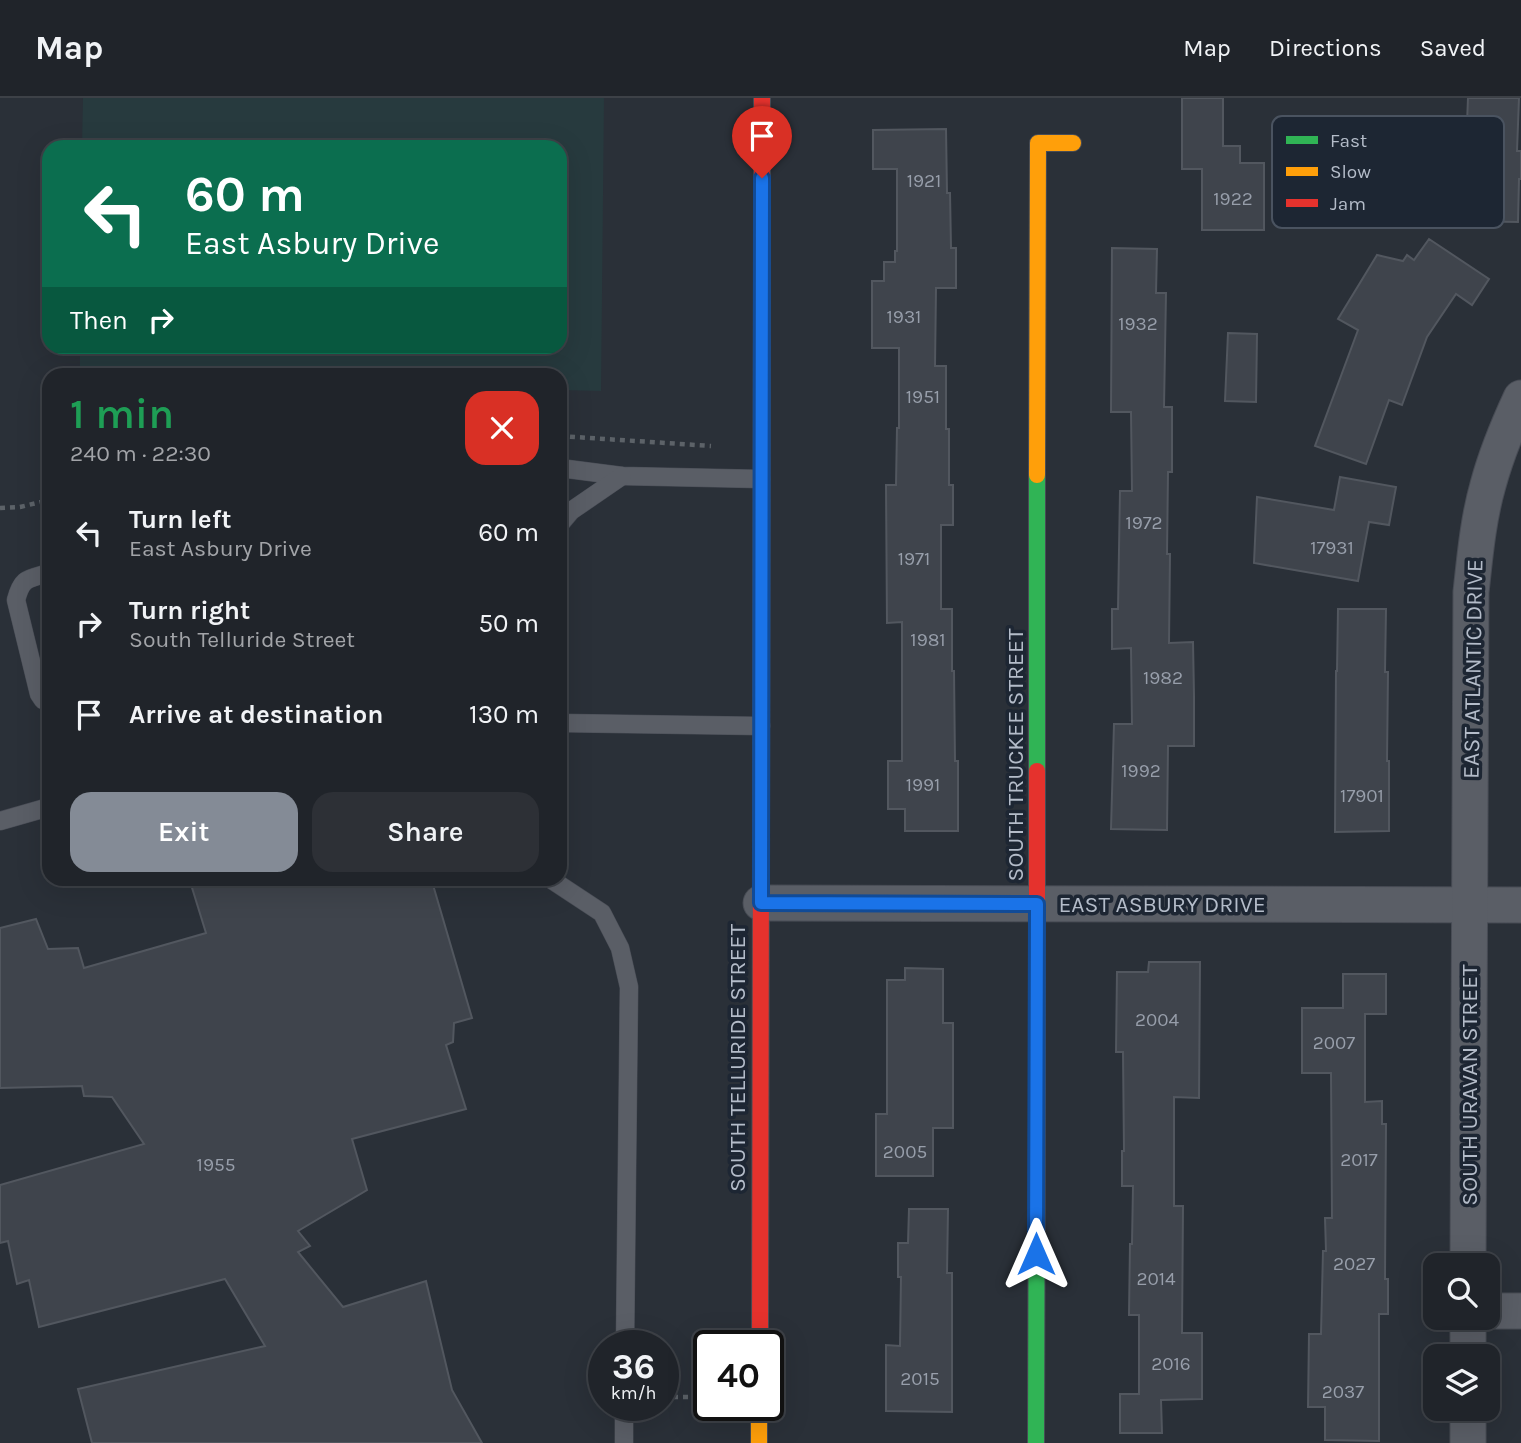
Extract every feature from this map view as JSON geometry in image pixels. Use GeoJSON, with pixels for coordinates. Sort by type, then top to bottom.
{"type":"FeatureCollection","features":[{"type":"Feature","properties":{"kind":"street","name":"SOUTH TELLURIDE STREET"},"geometry":{"type":"LineString","coordinates":[[760,1330],[762,98]]}},
{"type":"Feature","properties":{"kind":"street","name":"SOUTH TRUCKEE STREET"},"geometry":{"type":"LineString","coordinates":[[1036,1443],[1038,143],[1073,143]]}},
{"type":"Feature","properties":{"kind":"street","name":"EAST ATLANTIC DRIVE"},"geometry":{"type":"LineString","coordinates":[[1469,905],[1471,592],[1477,538],[1488,485],[1505,434],[1521,398]]}},
{"type":"Feature","properties":{"kind":"street","name":"EAST ASBURY DRIVE"},"geometry":{"type":"LineString","coordinates":[[761,903],[1521,905]]}},
{"type":"Feature","properties":{"kind":"street","name":"SOUTH URAVAN STREET"},"geometry":{"type":"LineString","coordinates":[[1468,1253],[1469,905]]}},
{"type":"Feature","properties":{"kind":"street"},"geometry":{"type":"LineString","coordinates":[[1500,1311],[1521,1311]]}},
{"type":"Feature","properties":{"kind":"street"},"geometry":{"type":"LineString","coordinates":[[760,1421],[760,1443]]}},
{"type":"Feature","properties":{"kind":"street"},"geometry":{"type":"LineString","coordinates":[[1468,1421],[1468,1443]]}},
{"type":"Feature","properties":{"kind":"lane"},"geometry":{"type":"LineString","coordinates":[[567,469],[622,476],[761,479]]}},
{"type":"Feature","properties":{"kind":"lane"},"geometry":{"type":"LineString","coordinates":[[567,516],[622,476]]}},
{"type":"Feature","properties":{"kind":"lane"},"geometry":{"type":"LineString","coordinates":[[42,575],[27,579],[20,587],[16,600],[42,698]]}},
{"type":"Feature","properties":{"kind":"lane"},"geometry":{"type":"LineString","coordinates":[[567,723],[761,726]]}},
{"type":"Feature","properties":{"kind":"lane"},"geometry":{"type":"LineString","coordinates":[[0,821],[42,809]]}},
{"type":"Feature","properties":{"kind":"lane"},"geometry":{"type":"LineString","coordinates":[[561,886],[602,913],[620,948],[629,987],[625,1330]]}},
{"type":"Feature","properties":{"kind":"lane"},"geometry":{"type":"LineString","coordinates":[[624,1421],[624,1443]]}},
{"type":"Feature","properties":{"kind":"path"},"geometry":{"type":"LineString","coordinates":[[567,436],[711,446]]}},
{"type":"Feature","properties":{"kind":"path"},"geometry":{"type":"LineString","coordinates":[[0,509],[42,502]]}},
{"type":"Feature","properties":{"kind":"green space"},"geometry":{"type":"Polygon","coordinates":[[[83,98],[604,98],[601,391],[567,390],[567,368],[80,368],[80,354],[567,354],[567,140],[82,140],[83,98]]]}},
{"type":"Feature","properties":{"kind":"building"},"geometry":{"type":"Polygon","coordinates":[[[1182,98],[1223,98],[1223,146],[1240,146],[1240,163],[1264,163],[1264,230],[1202,230],[1202,169],[1182,169],[1182,98]]]}},
{"type":"Feature","properties":{"kind":"building"},"geometry":{"type":"Polygon","coordinates":[[[1468,98],[1519,98],[1517,151],[1521,151],[1521,179],[1518,222],[1504,222],[1504,116],[1467,116],[1468,98]]]}},
{"type":"Feature","properties":{"kind":"building"},"geometry":{"type":"Polygon","coordinates":[[[946,129],[947,193],[950,193],[951,248],[956,248],[956,288],[936,288],[935,366],[946,366],[949,485],[953,485],[953,525],[941,525],[941,609],[952,609],[958,831],[905,831],[905,809],[888,809],[888,761],[902,761],[902,622],[887,623],[886,485],[896,485],[899,348],[872,348],[872,281],[884,281],[884,262],[895,262],[897,251],[897,169],[873,169],[873,130],[946,129]]]}},
{"type":"Feature","properties":{"kind":"building"},"geometry":{"type":"Polygon","coordinates":[[[1429,239],[1489,279],[1472,305],[1456,294],[1427,337],[1402,405],[1389,400],[1366,464],[1315,446],[1358,330],[1338,319],[1377,255],[1403,261],[1407,255],[1414,260],[1429,239]]]}},
{"type":"Feature","properties":{"kind":"building"},"geometry":{"type":"Polygon","coordinates":[[[1112,248],[1157,249],[1156,293],[1166,293],[1164,407],[1172,407],[1172,472],[1168,472],[1169,643],[1193,642],[1194,696],[1194,746],[1168,746],[1167,830],[1111,829],[1114,724],[1132,724],[1131,648],[1112,649],[1112,609],[1118,609],[1120,491],[1132,491],[1131,412],[1111,412],[1112,248]]]}},
{"type":"Feature","properties":{"kind":"building"},"geometry":{"type":"Polygon","coordinates":[[[1228,333],[1257,334],[1256,402],[1225,401],[1228,333]]]}},
{"type":"Feature","properties":{"kind":"building"},"geometry":{"type":"Polygon","coordinates":[[[1340,477],[1396,487],[1389,525],[1369,522],[1358,581],[1254,563],[1257,497],[1334,510],[1340,477]]]}},
{"type":"Feature","properties":{"kind":"building"},"geometry":{"type":"Polygon","coordinates":[[[1338,609],[1386,609],[1389,831],[1335,832],[1338,609]]]}},
{"type":"Feature","properties":{"kind":"building"},"geometry":{"type":"Polygon","coordinates":[[[191,886],[433,886],[472,1018],[454,1023],[453,1042],[446,1045],[466,1109],[352,1139],[367,1190],[298,1231],[310,1246],[298,1252],[343,1307],[426,1281],[452,1390],[482,1443],[92,1443],[78,1389],[265,1346],[225,1279],[39,1327],[29,1280],[17,1284],[8,1241],[0,1243],[0,1185],[144,1144],[112,1097],[84,1096],[82,1086],[0,1088],[0,928],[36,919],[48,949],[78,948],[84,968],[206,933],[191,886]]]}},
{"type":"Feature","properties":{"kind":"building"},"geometry":{"type":"Polygon","coordinates":[[[1149,962],[1200,962],[1199,1098],[1174,1097],[1174,1206],[1183,1206],[1182,1333],[1202,1333],[1202,1399],[1161,1400],[1162,1433],[1120,1433],[1120,1394],[1139,1394],[1139,1315],[1129,1315],[1133,1186],[1122,1186],[1123,1052],[1116,1052],[1117,972],[1148,972],[1149,962]]]}},
{"type":"Feature","properties":{"kind":"building"},"geometry":{"type":"Polygon","coordinates":[[[905,968],[943,969],[943,1023],[953,1023],[953,1128],[933,1128],[933,1176],[876,1176],[876,1114],[887,1114],[887,980],[905,980],[905,968]]]}},
{"type":"Feature","properties":{"kind":"building"},"geometry":{"type":"Polygon","coordinates":[[[1343,974],[1386,974],[1386,1014],[1365,1014],[1365,1102],[1382,1101],[1382,1124],[1386,1124],[1385,1279],[1388,1279],[1388,1314],[1379,1314],[1379,1441],[1325,1440],[1325,1407],[1308,1407],[1309,1334],[1321,1334],[1323,1251],[1326,1251],[1325,1218],[1332,1218],[1331,1073],[1302,1073],[1302,1008],[1343,1008],[1343,974]]]}},
{"type":"Feature","properties":{"kind":"building"},"geometry":{"type":"Polygon","coordinates":[[[909,1209],[948,1209],[947,1273],[952,1273],[952,1412],[886,1411],[886,1345],[900,1346],[901,1277],[898,1277],[898,1243],[908,1243],[909,1209]]]}},
{"type":"Feature","properties":{"kind":"traffic: fast"},"geometry":{"type":"LineString","coordinates":[[1037,475],[1037,771]]}},
{"type":"Feature","properties":{"kind":"traffic: fast"},"geometry":{"type":"LineString","coordinates":[[1036,1443],[1037,1093]]}},
{"type":"Feature","properties":{"kind":"traffic: slow"},"geometry":{"type":"LineString","coordinates":[[1037,475],[1038,143],[1073,143]]}},
{"type":"Feature","properties":{"kind":"traffic: slow"},"geometry":{"type":"LineString","coordinates":[[761,846],[762,278]]}},
{"type":"Feature","properties":{"kind":"traffic: slow"},"geometry":{"type":"LineString","coordinates":[[759,1421],[759,1443]]}},
{"type":"Feature","properties":{"kind":"traffic: jam"},"geometry":{"type":"LineString","coordinates":[[762,98],[762,278]]}},
{"type":"Feature","properties":{"kind":"traffic: jam"},"geometry":{"type":"LineString","coordinates":[[1037,771],[1037,1093]]}},
{"type":"Feature","properties":{"kind":"traffic: jam"},"geometry":{"type":"LineString","coordinates":[[760,1330],[761,846]]}},
{"type":"Feature","properties":{"kind":"route"},"geometry":{"type":"LineString","coordinates":[[762,178],[761,903],[1037,904],[1036,1254]]}}]}
